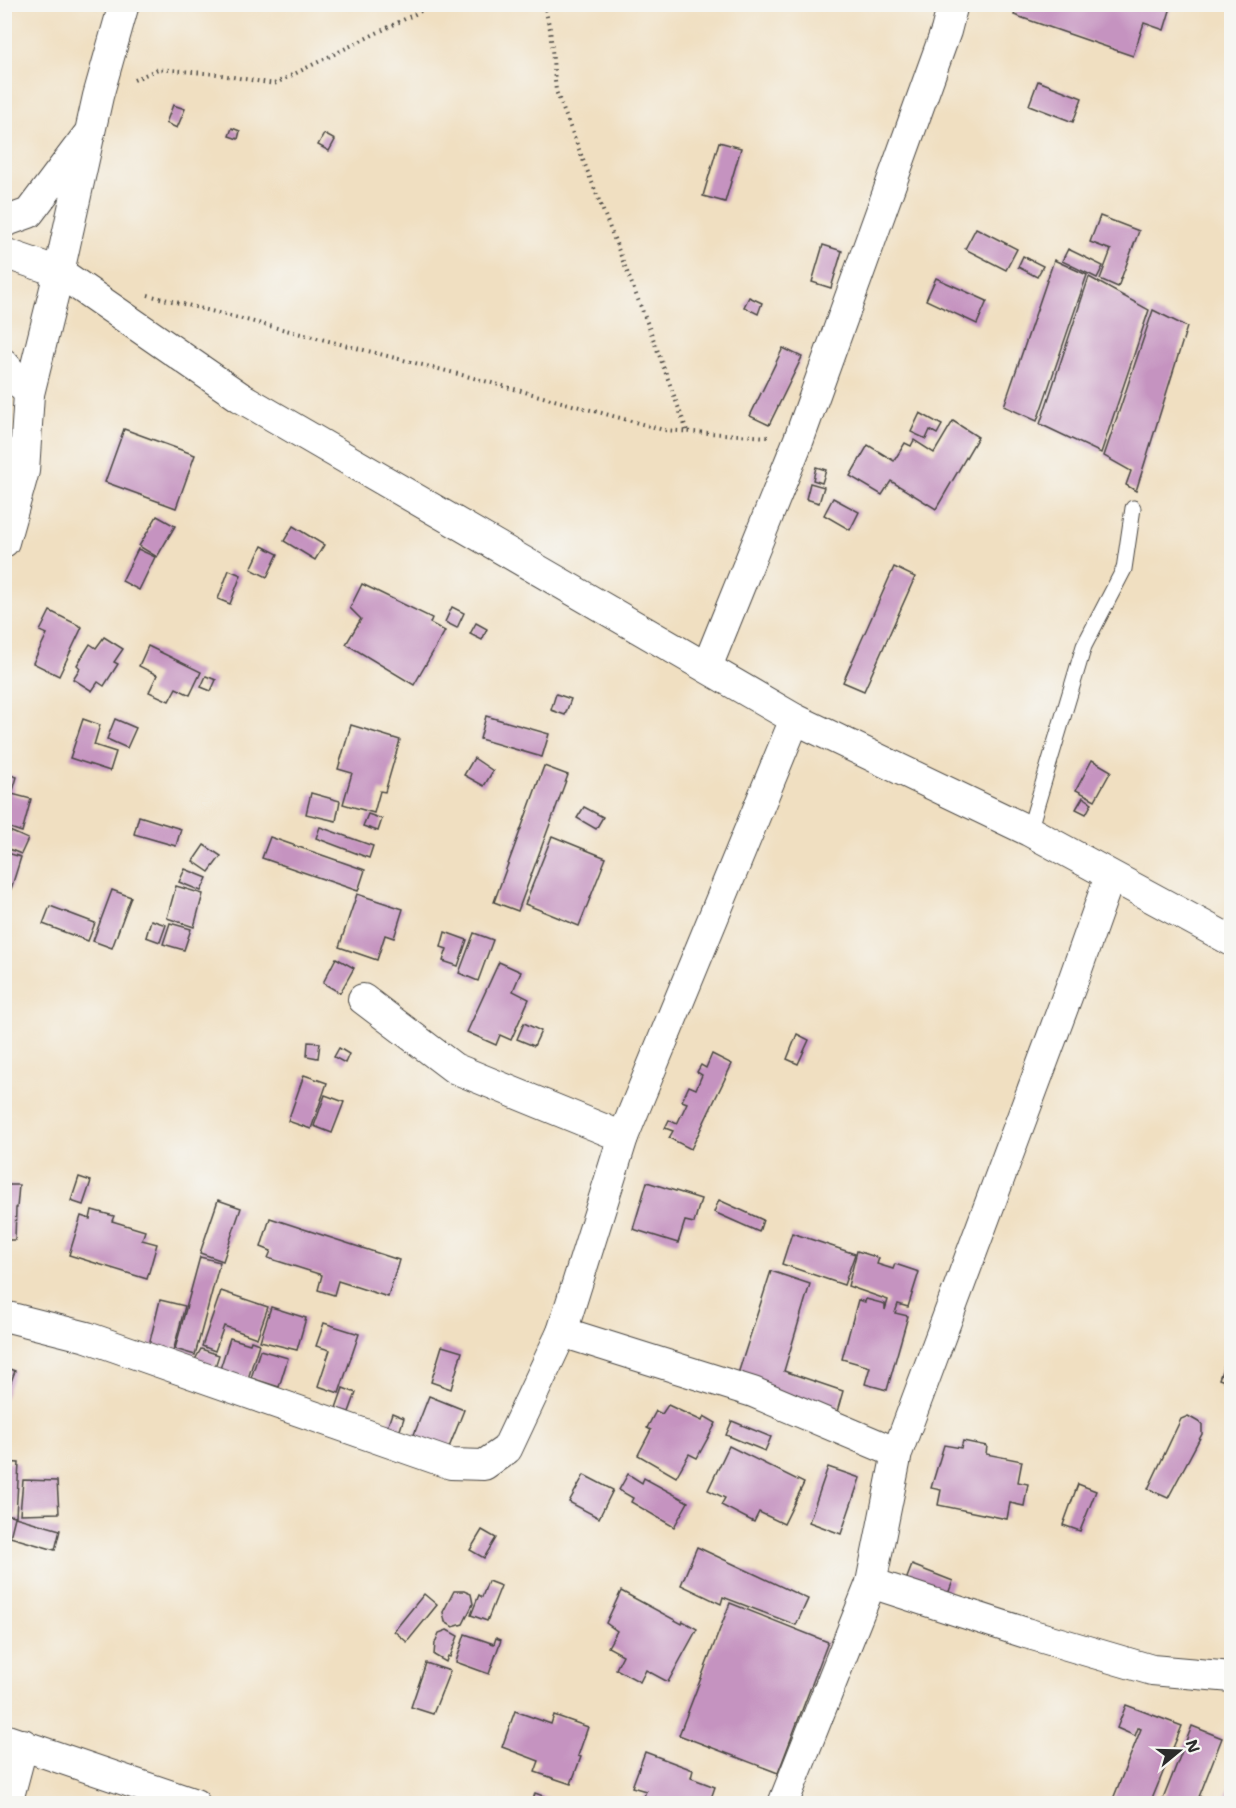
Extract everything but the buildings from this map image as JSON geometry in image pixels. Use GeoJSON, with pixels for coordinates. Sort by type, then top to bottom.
{"type":"FeatureCollection","features":[{"type":"Feature","properties":{"kind":"street"},"geometry":{"type":"LineString","coordinates":[[4,542],[24,471],[29,394],[98,96],[124,4]]}},
{"type":"Feature","properties":{"kind":"street"},"geometry":{"type":"LineString","coordinates":[[707,667],[799,438],[942,42],[953,4]]}},
{"type":"Feature","properties":{"kind":"street"},"geometry":{"type":"LineString","coordinates":[[4,222],[28,213],[90,132]]}},
{"type":"Feature","properties":{"kind":"street"},"geometry":{"type":"LineString","coordinates":[[4,253],[59,272],[240,397],[795,720],[1029,831],[1232,941]]}},
{"type":"Feature","properties":{"kind":"street"},"geometry":{"type":"LineString","coordinates":[[4,364],[29,394]]}},
{"type":"Feature","properties":{"kind":"street"},"geometry":{"type":"LineString","coordinates":[[4,1316],[87,1337],[451,1464],[484,1465],[507,1449],[562,1332],[623,1137],[795,720]]}},
{"type":"Feature","properties":{"kind":"street"},"geometry":{"type":"LineString","coordinates":[[783,1803],[871,1583],[897,1453],[1110,876]]}},
{"type":"Feature","properties":{"kind":"street"},"geometry":{"type":"LineString","coordinates":[[363,999],[454,1068],[623,1137]]}},
{"type":"Feature","properties":{"kind":"street"},"geometry":{"type":"LineString","coordinates":[[562,1332],[753,1392],[897,1453]]}},
{"type":"Feature","properties":{"kind":"street"},"geometry":{"type":"LineString","coordinates":[[871,1583],[1026,1633],[1152,1670],[1232,1677]]}},
{"type":"Feature","properties":{"kind":"street"},"geometry":{"type":"LineString","coordinates":[[7,1803],[14,1742],[195,1803]]}},
{"type":"Feature","properties":{"kind":"lane"},"geometry":{"type":"LineString","coordinates":[[1029,831],[1084,646],[1124,569],[1133,508]]}},
{"type":"Feature","properties":{"kind":"path"},"geometry":{"type":"LineString","coordinates":[[98,96],[158,69],[216,74],[274,84],[435,4]]}},
{"type":"Feature","properties":{"kind":"path"},"geometry":{"type":"LineString","coordinates":[[544,4],[550,29],[556,91],[687,431]]}},
{"type":"Feature","properties":{"kind":"path"},"geometry":{"type":"LineString","coordinates":[[139,292],[470,377],[664,430],[799,438]]}}]}
